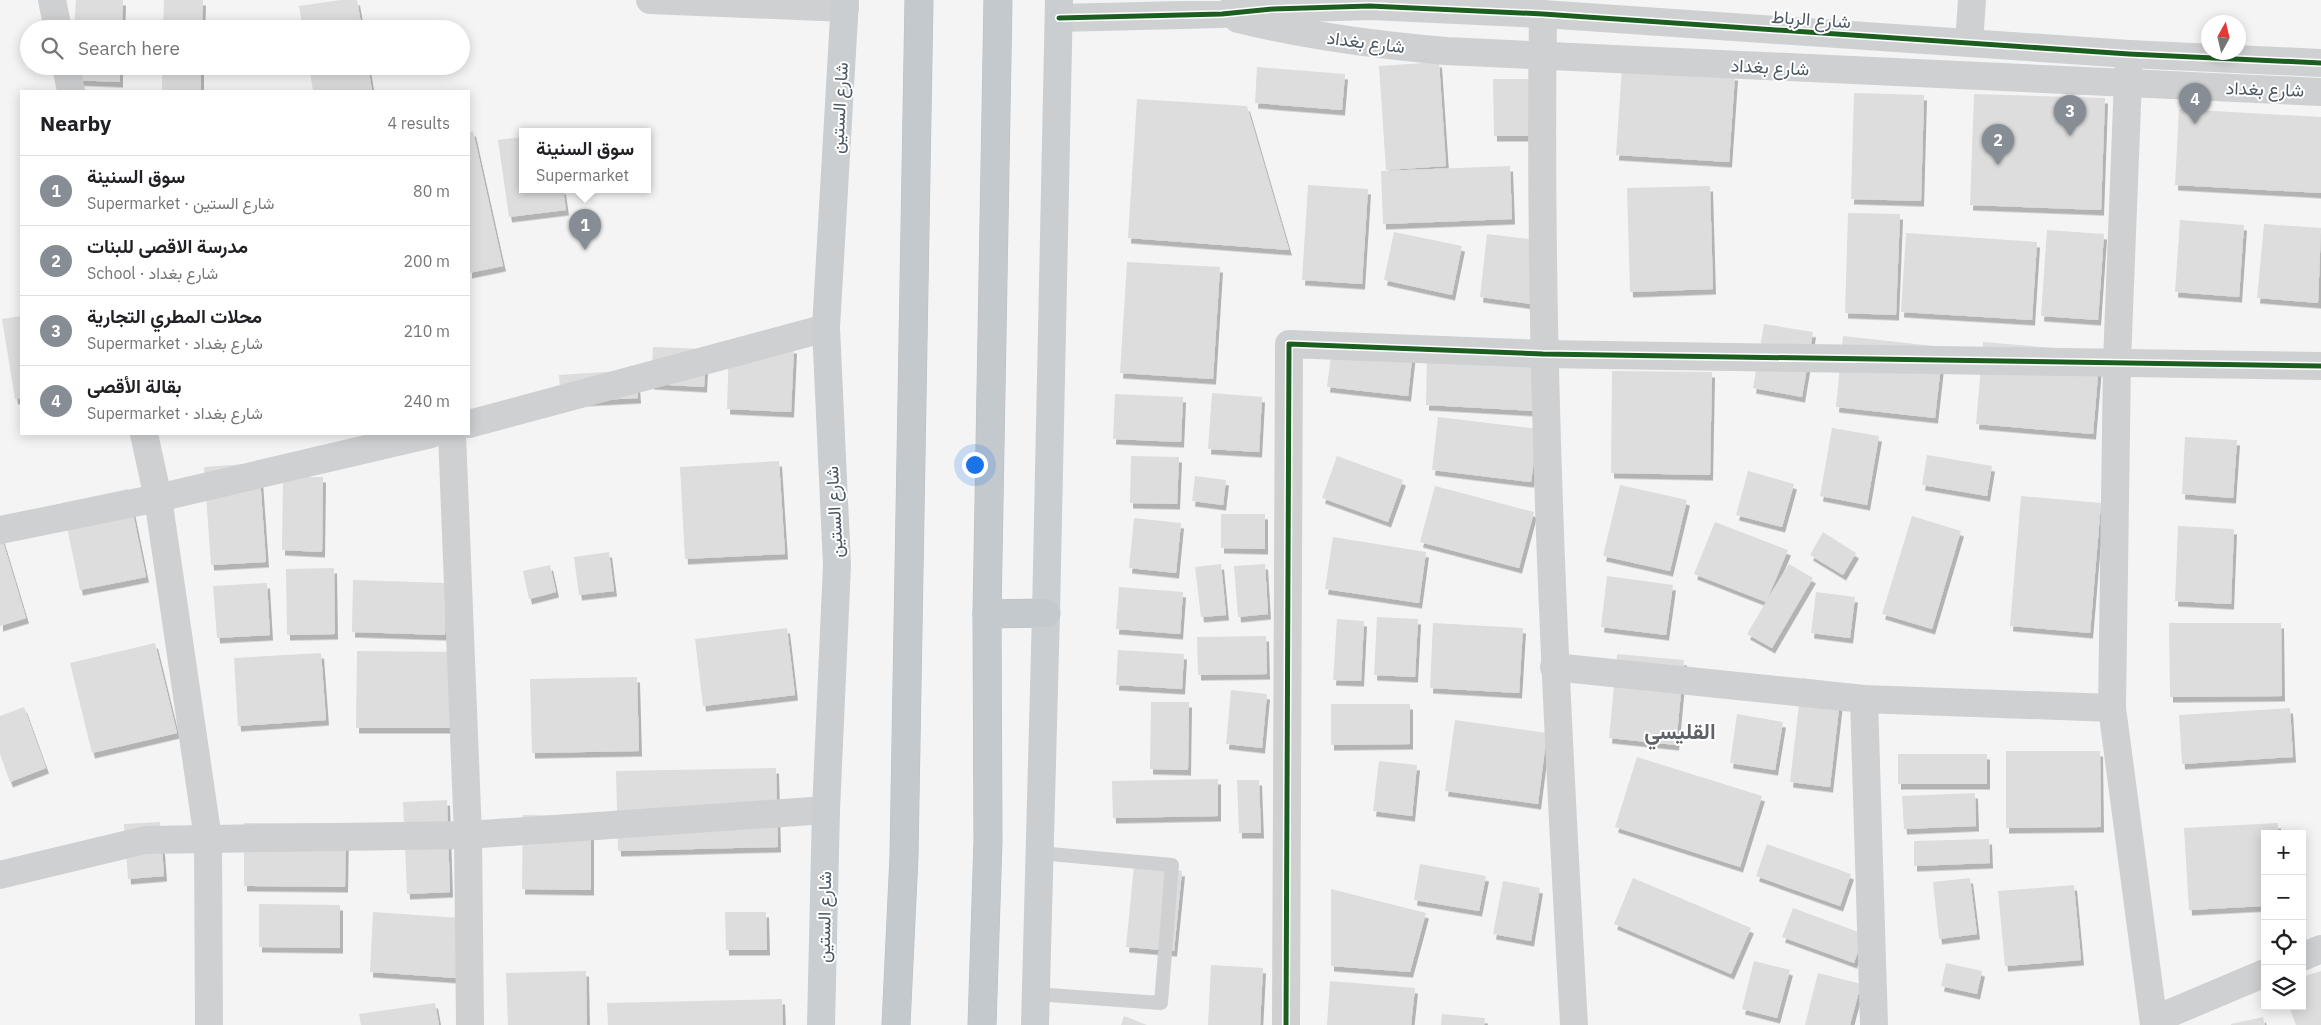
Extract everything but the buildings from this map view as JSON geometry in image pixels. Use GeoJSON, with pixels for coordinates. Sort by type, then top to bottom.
{"type":"FeatureCollection","features":[{"type":"Feature","properties":{"kind":"highway"},"geometry":{"type":"LineString","coordinates":[[896,1025],[904,856],[919,0]]}},
{"type":"Feature","properties":{"kind":"highway"},"geometry":{"type":"LineString","coordinates":[[982,1025],[988,841],[987,614],[998,0]]}},
{"type":"Feature","properties":{"kind":"highway"},"geometry":{"type":"LineString","coordinates":[[987,614],[1046,613]]}},
{"type":"Feature","properties":{"kind":"main road","name":"شارع الستين"},"geometry":{"type":"LineString","coordinates":[[822,1025],[826,810],[837,565],[826,328],[845,4]]}},
{"type":"Feature","properties":{"kind":"main road"},"geometry":{"type":"LineString","coordinates":[[1034,1025],[1046,613],[1059,9]]}},
{"type":"Feature","properties":{"kind":"street"},"geometry":{"type":"LineString","coordinates":[[52,0],[56,20]]}},
{"type":"Feature","properties":{"kind":"street"},"geometry":{"type":"LineString","coordinates":[[650,0],[845,4]]}},
{"type":"Feature","properties":{"kind":"street"},"geometry":{"type":"LineString","coordinates":[[1969,43],[1972,0]]}},
{"type":"Feature","properties":{"kind":"street","name":"شارع الرباط"},"geometry":{"type":"LineString","coordinates":[[1059,9],[1222,14],[1273,9],[1370,6],[1543,14],[2129,54],[2321,63]]}},
{"type":"Feature","properties":{"kind":"street","name":"شارع بغداد"},"geometry":{"type":"LineString","coordinates":[[1222,14],[1277,29],[1352,42],[1437,50],[2321,92]]}},
{"type":"Feature","properties":{"kind":"street"},"geometry":{"type":"LineString","coordinates":[[1543,14],[1543,354],[1554,667],[1574,1025]]}},
{"type":"Feature","properties":{"kind":"street"},"geometry":{"type":"LineString","coordinates":[[2129,54],[2117,362],[2112,708],[2154,1022],[2261,975]]}},
{"type":"Feature","properties":{"kind":"street"},"geometry":{"type":"LineString","coordinates":[[68,75],[72,90]]}},
{"type":"Feature","properties":{"kind":"street"},"geometry":{"type":"LineString","coordinates":[[470,424],[826,328]]}},
{"type":"Feature","properties":{"kind":"street"},"geometry":{"type":"LineString","coordinates":[[1286,1025],[1289,344],[1543,354],[2321,366]]}},
{"type":"Feature","properties":{"kind":"street"},"geometry":{"type":"LineString","coordinates":[[144,435],[158,498],[208,839],[209,1025]]}},
{"type":"Feature","properties":{"kind":"street"},"geometry":{"type":"LineString","coordinates":[[0,530],[158,498],[427,435]]}},
{"type":"Feature","properties":{"kind":"street"},"geometry":{"type":"LineString","coordinates":[[452,435],[468,834],[470,1025]]}},
{"type":"Feature","properties":{"kind":"street"},"geometry":{"type":"LineString","coordinates":[[1554,667],[1864,699],[2112,708]]}},
{"type":"Feature","properties":{"kind":"street"},"geometry":{"type":"LineString","coordinates":[[1864,699],[1874,1025]]}},
{"type":"Feature","properties":{"kind":"street"},"geometry":{"type":"LineString","coordinates":[[0,875],[145,840],[468,834],[826,810]]}},
{"type":"Feature","properties":{"kind":"street"},"geometry":{"type":"LineString","coordinates":[[2306,954],[2321,948]]}},
{"type":"Feature","properties":{"kind":"lane"},"geometry":{"type":"LineString","coordinates":[[1035,994],[1161,1003],[1172,865],[1040,853]]}},
{"type":"Feature","properties":{"kind":"cycle path"},"geometry":{"type":"LineString","coordinates":[[1059,18],[1222,14],[1273,9],[1370,6],[1543,14],[2129,54],[2321,63]]}},
{"type":"Feature","properties":{"kind":"cycle path"},"geometry":{"type":"LineString","coordinates":[[1286,1025],[1289,344],[1543,354],[2321,366]]}},
{"type":"Feature","properties":{"kind":"place","name":"بقالة الأقصى"},"geometry":{"type":"Point","coordinates":[2195,124]}},
{"type":"Feature","properties":{"kind":"place","name":"محلات المطري التجارية"},"geometry":{"type":"Point","coordinates":[2070,136]}},
{"type":"Feature","properties":{"kind":"place","name":"مدرسة الاقصى للبنات"},"geometry":{"type":"Point","coordinates":[1998,165]}},
{"type":"Feature","properties":{"kind":"place","name":"سوق السنينة"},"geometry":{"type":"Point","coordinates":[585,250]}},
{"type":"Feature","properties":{"kind":"district","name":"القليسي"},"geometry":{"type":"Point","coordinates":[1680,730]}}]}
